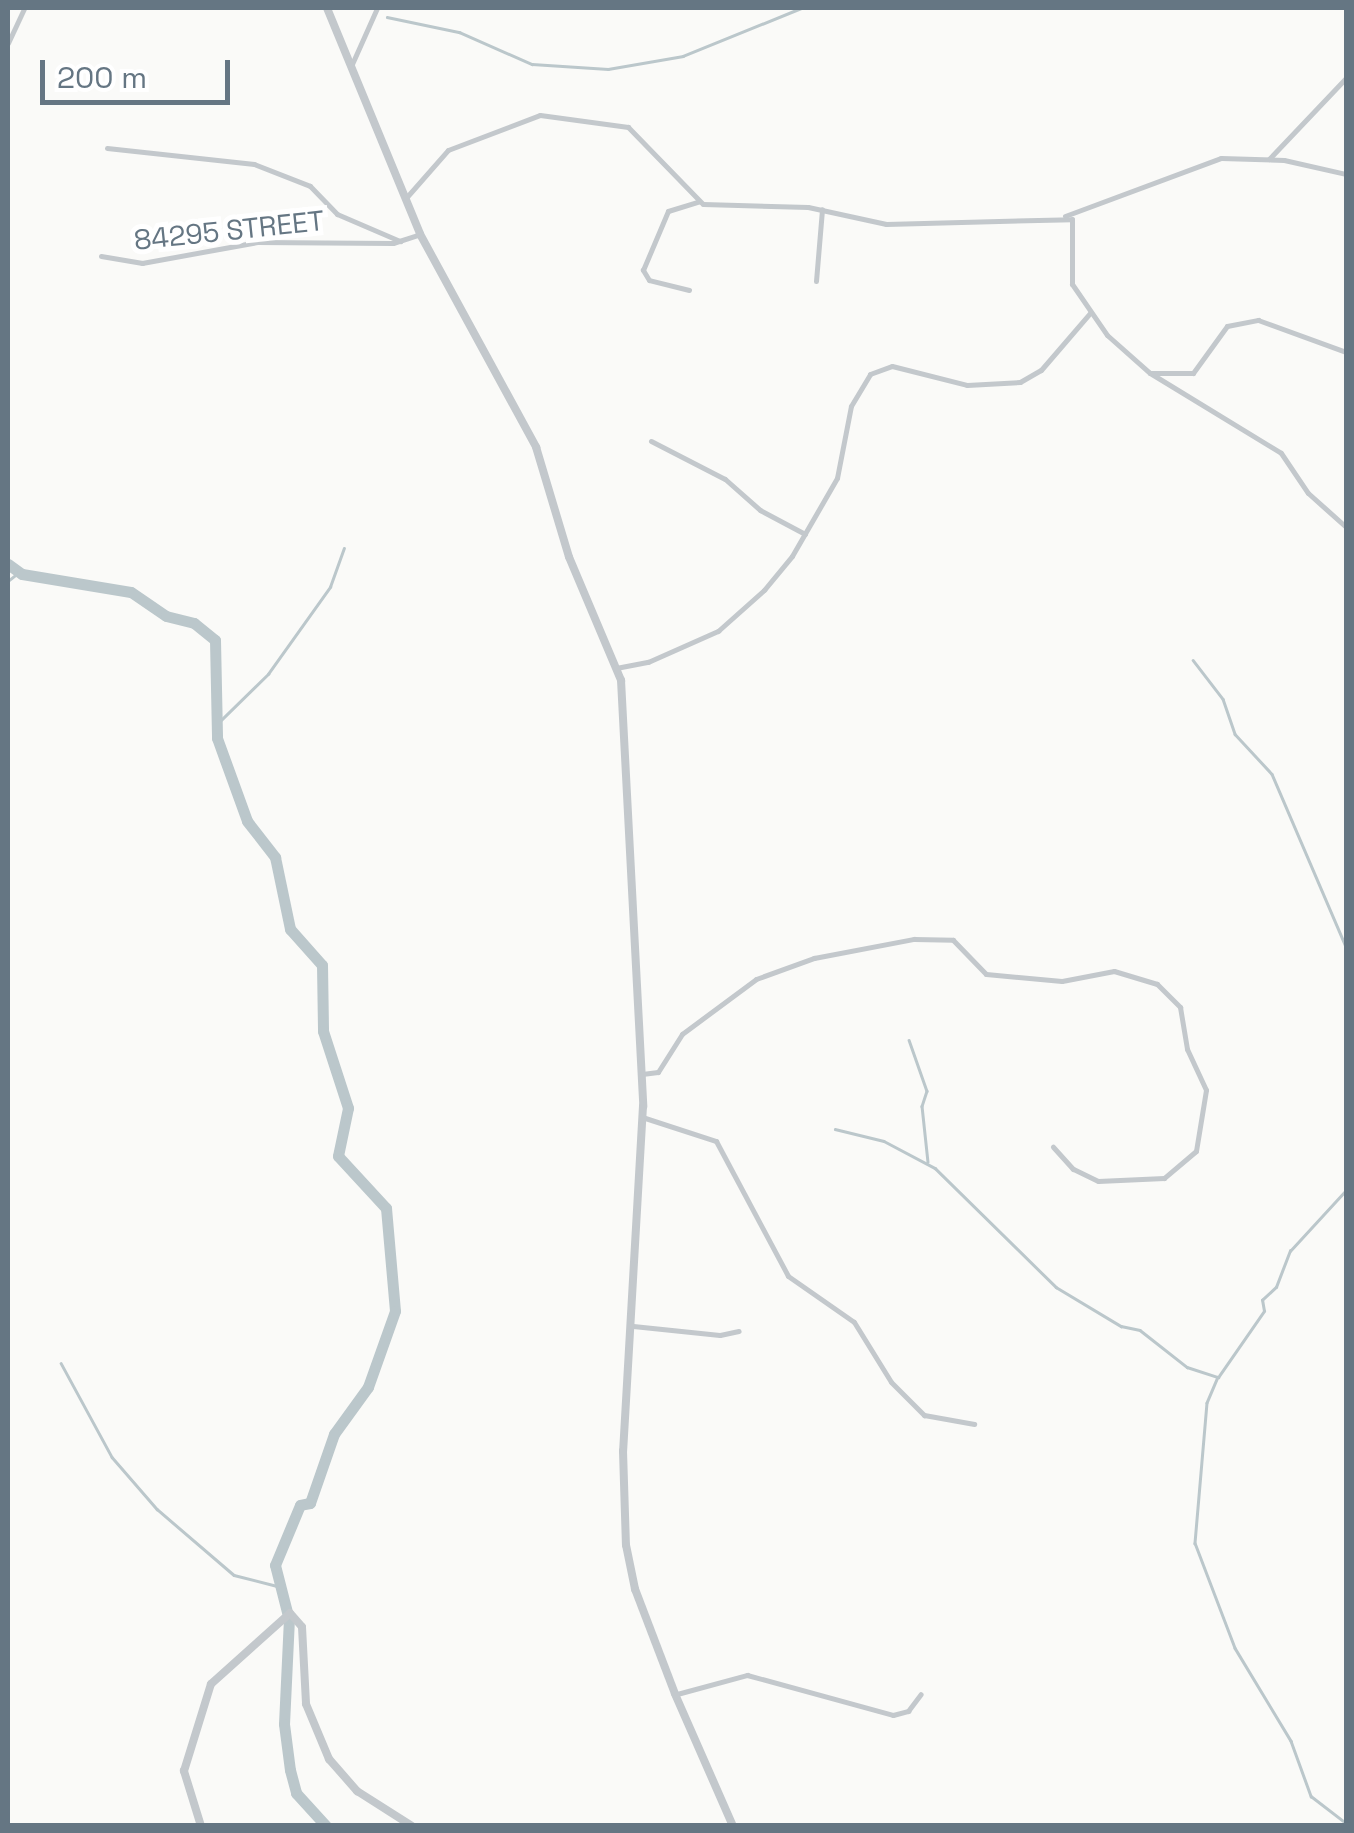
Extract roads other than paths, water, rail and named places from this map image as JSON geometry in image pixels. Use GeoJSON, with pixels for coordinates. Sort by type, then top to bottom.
{"type":"FeatureCollection","features":[{"type":"Feature","properties":{"kind":"street"},"geometry":{"type":"LineString","coordinates":[[8,43],[24,8]]}},
{"type":"Feature","properties":{"kind":"street"},"geometry":{"type":"LineString","coordinates":[[327,8],[420,234],[536,447],[568,556],[616,668],[622,696],[642,1074],[633,1326],[623,1452],[626,1546],[635,1589],[674,1694],[733,1826]]}},
{"type":"Feature","properties":{"kind":"street"},"geometry":{"type":"LineString","coordinates":[[349,68],[376,8]]}},
{"type":"Feature","properties":{"kind":"street"},"geometry":{"type":"LineString","coordinates":[[1269,159],[1346,78]]}},
{"type":"Feature","properties":{"kind":"street"},"geometry":{"type":"LineString","coordinates":[[405,200],[448,150],[540,115],[636,131],[698,202]]}},
{"type":"Feature","properties":{"kind":"street"},"geometry":{"type":"LineString","coordinates":[[107,148],[254,164],[310,186],[337,214],[362,219],[402,242]]}},
{"type":"Feature","properties":{"kind":"street"},"geometry":{"type":"LineString","coordinates":[[689,290],[650,280],[643,270],[668,210],[698,202],[822,209],[886,224],[969,226],[1062,216],[1170,180],[1202,162],[1269,159],[1346,174]]}},
{"type":"Feature","properties":{"kind":"street"},"geometry":{"type":"LineString","coordinates":[[816,281],[822,209]]}},
{"type":"Feature","properties":{"kind":"street"},"geometry":{"type":"LineString","coordinates":[[1062,216],[1076,223],[1069,271],[1091,313],[1122,352],[1150,373],[1268,443],[1346,527]]}},
{"type":"Feature","properties":{"kind":"street","name":"84295 STREET"},"geometry":{"type":"LineString","coordinates":[[101,256],[142,263],[257,242],[402,242],[420,234]]}},
{"type":"Feature","properties":{"kind":"street"},"geometry":{"type":"LineString","coordinates":[[616,668],[648,662],[730,624],[805,534],[837,478],[851,406],[870,374],[892,366],[967,385],[1020,382],[1049,362],[1091,313]]}},
{"type":"Feature","properties":{"kind":"street"},"geometry":{"type":"LineString","coordinates":[[1150,373],[1193,374],[1227,326],[1258,320],[1346,352]]}},
{"type":"Feature","properties":{"kind":"street"},"geometry":{"type":"LineString","coordinates":[[651,441],[725,479],[760,510],[805,534]]}},
{"type":"Feature","properties":{"kind":"street"},"geometry":{"type":"LineString","coordinates":[[642,1074],[662,1068],[682,1034],[756,979],[814,958],[914,938],[953,940],[986,974],[1062,981],[1114,971],[1157,984],[1180,1008],[1186,1050],[1206,1090],[1196,1151],[1164,1178],[1098,1180],[1073,1169],[1053,1147]]}},
{"type":"Feature","properties":{"kind":"street"},"geometry":{"type":"LineString","coordinates":[[642,1117],[716,1142],[788,1276],[854,1322],[891,1382],[924,1415],[974,1424]]}},
{"type":"Feature","properties":{"kind":"street"},"geometry":{"type":"LineString","coordinates":[[633,1326],[720,1335],[739,1331]]}},
{"type":"Feature","properties":{"kind":"street"},"geometry":{"type":"LineString","coordinates":[[202,1826],[184,1771],[211,1684],[290,1613],[302,1627],[306,1704],[329,1759],[357,1792],[412,1826]]}},
{"type":"Feature","properties":{"kind":"street"},"geometry":{"type":"LineString","coordinates":[[674,1694],[747,1675],[893,1715],[908,1711],[922,1694]]}},
{"type":"Feature","properties":{"kind":"waterway"},"geometry":{"type":"LineString","coordinates":[[387,17],[459,32],[532,64],[608,69],[683,56],[801,8]]}},
{"type":"Feature","properties":{"kind":"waterway"},"geometry":{"type":"LineString","coordinates":[[216,725],[268,674],[330,587],[344,548]]}},
{"type":"Feature","properties":{"kind":"waterway"},"geometry":{"type":"LineString","coordinates":[[8,564],[22,574],[131,592],[166,616],[194,623],[215,640],[217,738],[247,821],[275,857],[290,929],[322,965],[323,1031],[348,1108],[338,1156],[386,1208],[395,1311],[368,1387],[334,1434],[310,1503],[300,1505],[275,1565],[287,1612]]}},
{"type":"Feature","properties":{"kind":"waterway"},"geometry":{"type":"LineString","coordinates":[[8,581],[19,572]]}},
{"type":"Feature","properties":{"kind":"waterway"},"geometry":{"type":"LineString","coordinates":[[1193,660],[1223,699],[1235,734],[1272,774],[1346,947]]}},
{"type":"Feature","properties":{"kind":"waterway"},"geometry":{"type":"LineString","coordinates":[[909,1040],[927,1091],[922,1106],[928,1162]]}},
{"type":"Feature","properties":{"kind":"waterway"},"geometry":{"type":"LineString","coordinates":[[835,1129],[884,1141],[935,1168],[1056,1287],[1121,1326],[1140,1330],[1187,1367],[1218,1377],[1207,1403],[1195,1543],[1235,1648],[1291,1741],[1311,1796],[1346,1823]]}},
{"type":"Feature","properties":{"kind":"waterway"},"geometry":{"type":"LineString","coordinates":[[1219,1376],[1264,1311],[1262,1300],[1276,1287],[1290,1251],[1346,1190]]}},
{"type":"Feature","properties":{"kind":"waterway"},"geometry":{"type":"LineString","coordinates":[[61,1363],[112,1457],[157,1509],[234,1575],[277,1586]]}},
{"type":"Feature","properties":{"kind":"waterway"},"geometry":{"type":"LineString","coordinates":[[289,1618],[284,1724],[290,1770],[296,1793],[326,1826]]}}]}
